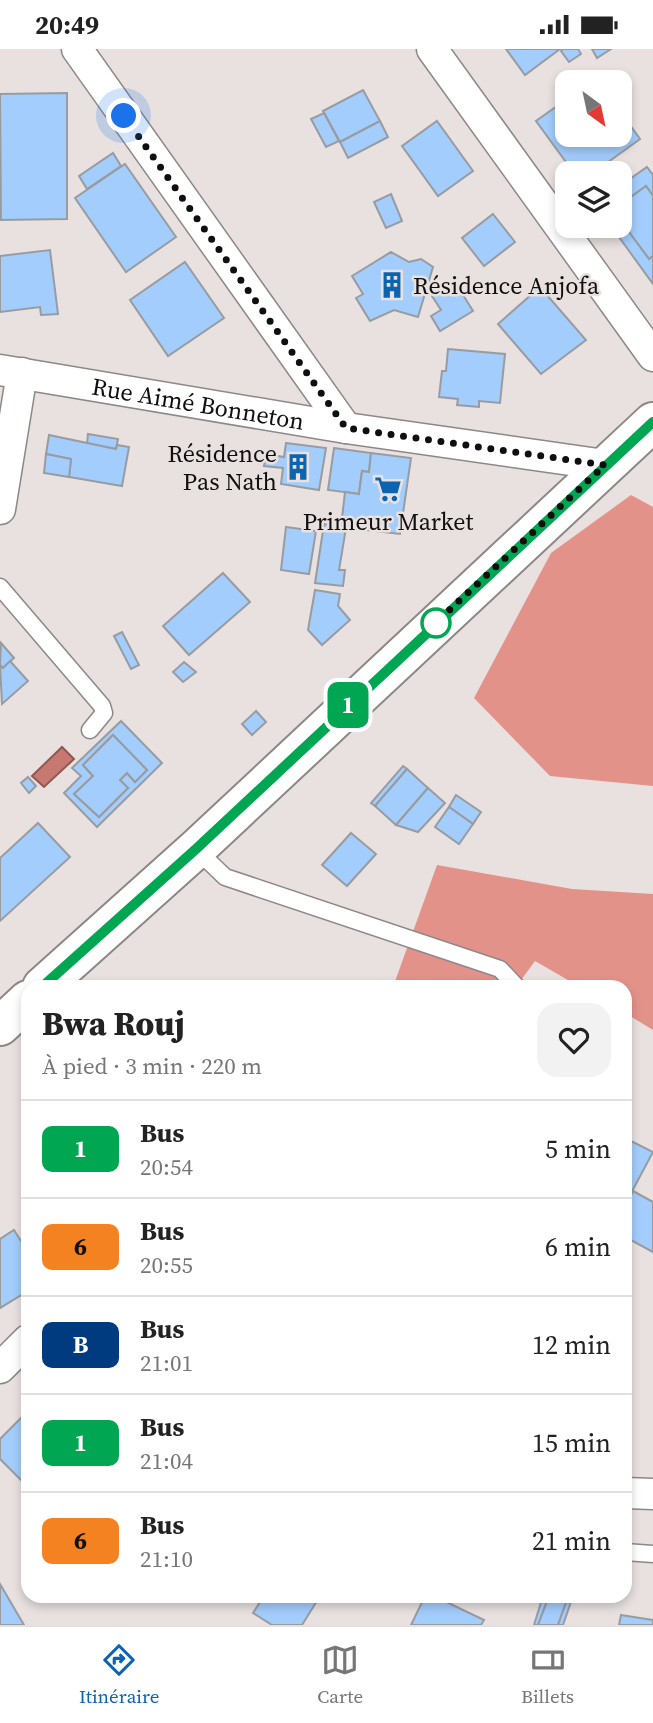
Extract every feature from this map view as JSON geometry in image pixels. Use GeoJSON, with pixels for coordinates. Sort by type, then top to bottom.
{"type":"FeatureCollection","features":[{"type":"Feature","properties":{"kind":"main road"},"geometry":{"type":"LineString","coordinates":[[59,980],[653,422]]}},
{"type":"Feature","properties":{"kind":"main road"},"geometry":{"type":"LineString","coordinates":[[0,1026],[21,1006]]}},
{"type":"Feature","properties":{"kind":"street"},"geometry":{"type":"LineString","coordinates":[[77,49],[346,428]]}},
{"type":"Feature","properties":{"kind":"street"},"geometry":{"type":"LineString","coordinates":[[432,49],[653,356]]}},
{"type":"Feature","properties":{"kind":"street"},"geometry":{"type":"LineString","coordinates":[[0,509],[11,372]]}},
{"type":"Feature","properties":{"kind":"street","name":"Rue Aimé Bonneton"},"geometry":{"type":"LineString","coordinates":[[11,372],[346,428],[605,465]]}},
{"type":"Feature","properties":{"kind":"street"},"geometry":{"type":"LineString","coordinates":[[0,1368],[21,1347]]}},
{"type":"Feature","properties":{"kind":"street"},"geometry":{"type":"LineString","coordinates":[[632,1493],[653,1494]]}},
{"type":"Feature","properties":{"kind":"lane"},"geometry":{"type":"LineString","coordinates":[[0,587],[102,706],[104,713],[90,730]]}},
{"type":"Feature","properties":{"kind":"lane"},"geometry":{"type":"LineString","coordinates":[[196,849],[225,877],[500,969],[510,980]]}},
{"type":"Feature","properties":{"kind":"lane"},"geometry":{"type":"LineString","coordinates":[[632,1552],[653,1554]]}},
{"type":"Feature","properties":{"kind":"shaded area"},"geometry":{"type":"Polygon","coordinates":[[[631,495],[653,507],[653,786],[550,776],[474,698],[551,553],[631,495]]]}},
{"type":"Feature","properties":{"kind":"shaded area"},"geometry":{"type":"Polygon","coordinates":[[[62,747],[74,759],[44,787],[32,776],[62,747]]]}},
{"type":"Feature","properties":{"kind":"shaded area"},"geometry":{"type":"Polygon","coordinates":[[[437,865],[572,889],[653,894],[653,1030],[632,1017],[632,980],[568,980],[535,961],[521,980],[396,980],[437,865]]]}},
{"type":"Feature","properties":{"kind":"building"},"geometry":{"type":"Polygon","coordinates":[[[506,49],[560,49],[525,75],[506,49]]]}},
{"type":"Feature","properties":{"kind":"building"},"geometry":{"type":"Polygon","coordinates":[[[578,49],[581,54],[569,62],[561,51],[578,49]]]}},
{"type":"Feature","properties":{"kind":"building"},"geometry":{"type":"Polygon","coordinates":[[[592,49],[611,49],[597,58],[592,49]]]}},
{"type":"Feature","properties":{"kind":"building"},"geometry":{"type":"Polygon","coordinates":[[[363,90],[380,121],[340,142],[323,111],[363,90]]]}},
{"type":"Feature","properties":{"kind":"building"},"geometry":{"type":"Polygon","coordinates":[[[67,93],[67,219],[1,220],[0,94],[67,93]]]}},
{"type":"Feature","properties":{"kind":"building"},"geometry":{"type":"Polygon","coordinates":[[[555,108],[555,147],[536,121],[555,108]]]}},
{"type":"Feature","properties":{"kind":"building"},"geometry":{"type":"Polygon","coordinates":[[[324,113],[339,141],[326,147],[311,119],[324,113]]]}},
{"type":"Feature","properties":{"kind":"building"},"geometry":{"type":"Polygon","coordinates":[[[380,121],[388,137],[348,158],[340,142],[380,121]]]}},
{"type":"Feature","properties":{"kind":"building"},"geometry":{"type":"Polygon","coordinates":[[[437,121],[473,171],[438,196],[402,146],[437,121]]]}},
{"type":"Feature","properties":{"kind":"building"},"geometry":{"type":"Polygon","coordinates":[[[632,128],[640,139],[632,145],[632,128]]]}},
{"type":"Feature","properties":{"kind":"building"},"geometry":{"type":"Polygon","coordinates":[[[555,147],[629,147],[610,161],[565,161],[555,147]]]}},
{"type":"Feature","properties":{"kind":"building"},"geometry":{"type":"Polygon","coordinates":[[[113,153],[121,166],[87,189],[79,176],[113,153]]]}},
{"type":"Feature","properties":{"kind":"building"},"geometry":{"type":"Polygon","coordinates":[[[125,164],[176,237],[126,272],[75,198],[125,164]]]}},
{"type":"Feature","properties":{"kind":"building"},"geometry":{"type":"Polygon","coordinates":[[[647,167],[653,175],[653,196],[646,186],[632,196],[632,178],[647,167]]]}},
{"type":"Feature","properties":{"kind":"building"},"geometry":{"type":"Polygon","coordinates":[[[646,186],[653,196],[653,256],[649,259],[632,236],[632,196],[646,186]]]}},
{"type":"Feature","properties":{"kind":"building"},"geometry":{"type":"Polygon","coordinates":[[[391,194],[402,221],[386,228],[374,202],[391,194]]]}},
{"type":"Feature","properties":{"kind":"building"},"geometry":{"type":"Polygon","coordinates":[[[493,214],[515,242],[484,266],[462,238],[493,214]]]}},
{"type":"Feature","properties":{"kind":"building"},"geometry":{"type":"Polygon","coordinates":[[[632,236],[649,259],[653,256],[653,284],[620,238],[632,236]]]}},
{"type":"Feature","properties":{"kind":"building"},"geometry":{"type":"Polygon","coordinates":[[[50,250],[58,314],[41,315],[40,307],[0,312],[0,256],[50,250]]]}},
{"type":"Feature","properties":{"kind":"building","name":"Résidence Anjofa"},"geometry":{"type":"Polygon","coordinates":[[[391,252],[409,262],[421,259],[433,267],[418,317],[394,310],[370,321],[356,298],[363,294],[352,276],[391,252]]]}},
{"type":"Feature","properties":{"kind":"building"},"geometry":{"type":"Polygon","coordinates":[[[185,262],[224,318],[168,356],[130,300],[185,262]]]}},
{"type":"Feature","properties":{"kind":"building"},"geometry":{"type":"Polygon","coordinates":[[[455,282],[473,311],[440,331],[431,316],[441,310],[432,296],[455,282]]]}},
{"type":"Feature","properties":{"kind":"building"},"geometry":{"type":"Polygon","coordinates":[[[540,287],[586,340],[541,374],[498,324],[540,287]]]}},
{"type":"Feature","properties":{"kind":"building"},"geometry":{"type":"Polygon","coordinates":[[[448,349],[505,354],[500,403],[479,401],[479,407],[457,405],[458,399],[439,397],[448,349]]]}},
{"type":"Feature","properties":{"kind":"building"},"geometry":{"type":"Polygon","coordinates":[[[88,434],[118,439],[116,449],[87,444],[88,434]]]}},
{"type":"Feature","properties":{"kind":"building"},"geometry":{"type":"Polygon","coordinates":[[[49,435],[116,449],[117,445],[129,447],[122,486],[69,477],[71,459],[46,454],[49,435]]]}},
{"type":"Feature","properties":{"kind":"building","name":"Résidence Pas Nath"},"geometry":{"type":"Polygon","coordinates":[[[286,443],[326,448],[319,490],[281,484],[283,468],[264,466],[266,454],[284,457],[286,443]]]}},
{"type":"Feature","properties":{"kind":"building"},"geometry":{"type":"Polygon","coordinates":[[[334,448],[371,453],[369,472],[362,471],[359,494],[328,490],[334,448]]]}},
{"type":"Feature","properties":{"kind":"building"},"geometry":{"type":"Polygon","coordinates":[[[371,453],[411,458],[400,534],[341,527],[345,492],[359,494],[362,471],[369,472],[371,453]]]}},
{"type":"Feature","properties":{"kind":"building"},"geometry":{"type":"Polygon","coordinates":[[[46,454],[71,459],[69,477],[44,473],[46,454]]]}},
{"type":"Feature","properties":{"kind":"building"},"geometry":{"type":"Polygon","coordinates":[[[324,524],[346,528],[339,570],[345,570],[343,586],[315,583],[324,524]]]}},
{"type":"Feature","properties":{"kind":"building"},"geometry":{"type":"Polygon","coordinates":[[[286,527],[316,531],[309,574],[281,570],[286,527]]]}},
{"type":"Feature","properties":{"kind":"building"},"geometry":{"type":"Polygon","coordinates":[[[223,573],[250,602],[189,655],[163,626],[223,573]]]}},
{"type":"Feature","properties":{"kind":"building"},"geometry":{"type":"Polygon","coordinates":[[[315,590],[340,594],[338,606],[350,620],[322,645],[308,630],[315,590]]]}},
{"type":"Feature","properties":{"kind":"building"},"geometry":{"type":"Polygon","coordinates":[[[122,632],[139,665],[131,669],[114,636],[122,632]]]}},
{"type":"Feature","properties":{"kind":"building"},"geometry":{"type":"Polygon","coordinates":[[[1,643],[14,658],[3,668],[0,665],[1,643]]]}},
{"type":"Feature","properties":{"kind":"building"},"geometry":{"type":"Polygon","coordinates":[[[10,661],[28,681],[2,704],[0,665],[3,668],[10,661]]]}},
{"type":"Feature","properties":{"kind":"building"},"geometry":{"type":"Polygon","coordinates":[[[184,662],[196,672],[183,682],[173,672],[184,662]]]}},
{"type":"Feature","properties":{"kind":"building"},"geometry":{"type":"Polygon","coordinates":[[[256,711],[266,722],[252,735],[242,724],[256,711]]]}},
{"type":"Feature","properties":{"kind":"building"},"geometry":{"type":"Polygon","coordinates":[[[121,721],[162,763],[97,827],[64,793],[81,776],[72,768],[121,721]],[[113,735],[83,765],[93,776],[74,794],[99,817],[128,788],[120,780],[127,773],[135,782],[147,770],[113,735]]]}},
{"type":"Feature","properties":{"kind":"building"},"geometry":{"type":"Polygon","coordinates":[[[113,735],[147,770],[135,782],[127,773],[120,780],[128,788],[99,817],[74,794],[93,776],[83,765],[113,735]]]}},
{"type":"Feature","properties":{"kind":"building"},"geometry":{"type":"Polygon","coordinates":[[[403,766],[407,769],[375,806],[371,803],[403,766]]]}},
{"type":"Feature","properties":{"kind":"building"},"geometry":{"type":"Polygon","coordinates":[[[407,769],[428,788],[396,825],[375,806],[407,769]]]}},
{"type":"Feature","properties":{"kind":"building"},"geometry":{"type":"Polygon","coordinates":[[[28,777],[36,786],[29,793],[21,783],[28,777]]]}},
{"type":"Feature","properties":{"kind":"building"},"geometry":{"type":"Polygon","coordinates":[[[428,788],[445,803],[418,832],[396,825],[428,788]]]}},
{"type":"Feature","properties":{"kind":"building"},"geometry":{"type":"Polygon","coordinates":[[[456,795],[481,812],[473,824],[449,807],[456,795]]]}},
{"type":"Feature","properties":{"kind":"building"},"geometry":{"type":"Polygon","coordinates":[[[449,807],[473,824],[459,844],[435,827],[449,807]]]}},
{"type":"Feature","properties":{"kind":"building"},"geometry":{"type":"Polygon","coordinates":[[[38,823],[70,857],[0,921],[0,858],[38,823]]]}},
{"type":"Feature","properties":{"kind":"building"},"geometry":{"type":"Polygon","coordinates":[[[351,833],[376,854],[347,886],[322,865],[351,833]]]}},
{"type":"Feature","properties":{"kind":"building"},"geometry":{"type":"Polygon","coordinates":[[[632,1142],[653,1152],[632,1191],[632,1142]]]}},
{"type":"Feature","properties":{"kind":"building"},"geometry":{"type":"Polygon","coordinates":[[[633,1191],[653,1202],[653,1252],[632,1241],[633,1191]]]}},
{"type":"Feature","properties":{"kind":"building"},"geometry":{"type":"Polygon","coordinates":[[[14,1230],[21,1241],[21,1295],[0,1308],[0,1239],[14,1230]]]}},
{"type":"Feature","properties":{"kind":"building"},"geometry":{"type":"Polygon","coordinates":[[[21,1418],[21,1480],[0,1459],[0,1439],[21,1418]]]}},
{"type":"Feature","properties":{"kind":"building"},"geometry":{"type":"Polygon","coordinates":[[[0,1584],[24,1625],[0,1625],[0,1584]]]}},
{"type":"Feature","properties":{"kind":"building"},"geometry":{"type":"Polygon","coordinates":[[[259,1603],[316,1603],[302,1625],[272,1625],[253,1613],[259,1603]]]}},
{"type":"Feature","properties":{"kind":"building"},"geometry":{"type":"Polygon","coordinates":[[[422,1603],[449,1603],[484,1620],[481,1625],[411,1625],[422,1603]]]}},
{"type":"Feature","properties":{"kind":"building"},"geometry":{"type":"Polygon","coordinates":[[[541,1603],[546,1603],[538,1625],[534,1625],[541,1603]]]}},
{"type":"Feature","properties":{"kind":"building"},"geometry":{"type":"Polygon","coordinates":[[[546,1603],[566,1603],[558,1625],[538,1625],[546,1603]]]}},
{"type":"Feature","properties":{"kind":"building"},"geometry":{"type":"Polygon","coordinates":[[[566,1603],[571,1603],[563,1625],[558,1625],[566,1603]]]}},
{"type":"Feature","properties":{"kind":"building"},"geometry":{"type":"Polygon","coordinates":[[[621,1615],[653,1620],[653,1625],[619,1625],[621,1615]]]}},
{"type":"Feature","properties":{"kind":"bus line","name":"1"},"geometry":{"type":"LineString","coordinates":[[50,980],[196,849],[653,422]]}},
{"type":"Feature","properties":{"kind":"place","name":"Résidence Anjofa"},"geometry":{"type":"Point","coordinates":[392,285]}},
{"type":"Feature","properties":{"kind":"place","name":"Résidence Pas Nath"},"geometry":{"type":"Point","coordinates":[298,467]}},
{"type":"Feature","properties":{"kind":"place","name":"Primeur Market"},"geometry":{"type":"Point","coordinates":[388,489]}},
{"type":"Feature","properties":{"kind":"route"},"geometry":{"type":"LineString","coordinates":[[124,116],[346,428],[605,465],[429,629],[436,623]]}}]}
